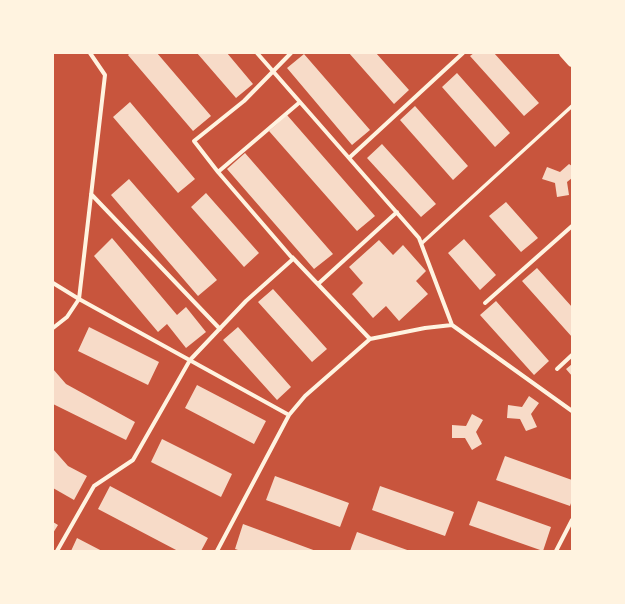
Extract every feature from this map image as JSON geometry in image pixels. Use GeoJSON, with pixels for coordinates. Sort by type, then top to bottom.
{"type":"FeatureCollection","features":[{"type":"Feature","properties":{"kind":"main road"},"geometry":{"type":"LineString","coordinates":[[564,53],[572,62]]}},
{"type":"Feature","properties":{"kind":"street"},"geometry":{"type":"LineString","coordinates":[[53,328],[66,317],[79,299],[105,75],[90,53]]}},
{"type":"Feature","properties":{"kind":"street"},"geometry":{"type":"LineString","coordinates":[[256,53],[420,238],[452,324],[572,411]]}},
{"type":"Feature","properties":{"kind":"street"},"geometry":{"type":"LineString","coordinates":[[291,53],[244,101],[194,141],[218,172],[290,254],[370,339]]}},
{"type":"Feature","properties":{"kind":"street"},"geometry":{"type":"LineString","coordinates":[[349,158],[464,53]]}},
{"type":"Feature","properties":{"kind":"street"},"geometry":{"type":"LineString","coordinates":[[218,172],[300,102]]}},
{"type":"Feature","properties":{"kind":"street"},"geometry":{"type":"LineString","coordinates":[[422,244],[572,106]]}},
{"type":"Feature","properties":{"kind":"street"},"geometry":{"type":"LineString","coordinates":[[91,194],[220,329]]}},
{"type":"Feature","properties":{"kind":"street"},"geometry":{"type":"LineString","coordinates":[[318,284],[397,212]]}},
{"type":"Feature","properties":{"kind":"street"},"geometry":{"type":"LineString","coordinates":[[485,304],[572,226]]}},
{"type":"Feature","properties":{"kind":"street"},"geometry":{"type":"LineString","coordinates":[[57,551],[94,486],[133,460],[190,360],[246,301],[293,259],[290,254]]}},
{"type":"Feature","properties":{"kind":"street"},"geometry":{"type":"LineString","coordinates":[[53,283],[79,299],[289,415]]}},
{"type":"Feature","properties":{"kind":"street"},"geometry":{"type":"LineString","coordinates":[[217,551],[289,415],[305,396],[370,339],[452,324]]}},
{"type":"Feature","properties":{"kind":"street"},"geometry":{"type":"LineString","coordinates":[[556,368],[572,355]]}},
{"type":"Feature","properties":{"kind":"street"},"geometry":{"type":"LineString","coordinates":[[556,551],[572,520]]}},
{"type":"Feature","properties":{"kind":"building"},"geometry":{"type":"Polygon","coordinates":[[[130,53],[157,53],[211,116],[193,131],[128,55],[130,53]]]}},
{"type":"Feature","properties":{"kind":"building"},"geometry":{"type":"Polygon","coordinates":[[[197,53],[227,53],[253,84],[236,98],[197,53]]]}},
{"type":"Feature","properties":{"kind":"building"},"geometry":{"type":"Polygon","coordinates":[[[349,53],[376,53],[409,90],[394,104],[349,53]]]}},
{"type":"Feature","properties":{"kind":"building"},"geometry":{"type":"Polygon","coordinates":[[[474,53],[494,53],[539,103],[524,116],[470,56],[474,53]]]}},
{"type":"Feature","properties":{"kind":"building"},"geometry":{"type":"Polygon","coordinates":[[[304,54],[370,130],[352,145],[287,68],[304,54]]]}},
{"type":"Feature","properties":{"kind":"building"},"geometry":{"type":"Polygon","coordinates":[[[457,73],[510,133],[495,147],[442,87],[457,73]]]}},
{"type":"Feature","properties":{"kind":"building"},"geometry":{"type":"Polygon","coordinates":[[[130,102],[195,179],[178,193],[113,117],[130,102]]]}},
{"type":"Feature","properties":{"kind":"building"},"geometry":{"type":"Polygon","coordinates":[[[415,106],[468,166],[453,180],[400,120],[415,106]]]}},
{"type":"Feature","properties":{"kind":"building"},"geometry":{"type":"Polygon","coordinates":[[[287,115],[375,216],[357,231],[269,131],[287,115]]]}},
{"type":"Feature","properties":{"kind":"building"},"geometry":{"type":"Polygon","coordinates":[[[382,144],[436,204],[421,217],[367,158],[382,144]]]}},
{"type":"Feature","properties":{"kind":"building"},"geometry":{"type":"Polygon","coordinates":[[[245,153],[333,254],[314,269],[227,169],[245,153]]]}},
{"type":"Feature","properties":{"kind":"building"},"geometry":{"type":"Polygon","coordinates":[[[569,164],[572,166],[572,178],[567,182],[569,195],[557,197],[555,183],[542,179],[547,167],[560,172],[569,164]]]}},
{"type":"Feature","properties":{"kind":"building"},"geometry":{"type":"Polygon","coordinates":[[[129,179],[217,280],[198,296],[111,195],[129,179]]]}},
{"type":"Feature","properties":{"kind":"building"},"geometry":{"type":"Polygon","coordinates":[[[206,193],[259,253],[244,267],[191,207],[206,193]]]}},
{"type":"Feature","properties":{"kind":"building"},"geometry":{"type":"Polygon","coordinates":[[[506,202],[538,238],[521,252],[489,216],[506,202]]]}},
{"type":"Feature","properties":{"kind":"building"},"geometry":{"type":"Polygon","coordinates":[[[112,238],[177,315],[186,307],[206,332],[186,348],[167,324],[158,332],[94,256],[112,238]]]}},
{"type":"Feature","properties":{"kind":"building"},"geometry":{"type":"Polygon","coordinates":[[[464,239],[496,275],[480,290],[448,253],[464,239]]]}},
{"type":"Feature","properties":{"kind":"building"},"geometry":{"type":"Polygon","coordinates":[[[379,240],[393,255],[403,245],[426,271],[416,281],[428,294],[399,321],[386,306],[373,318],[352,294],[363,283],[349,267],[379,240]]]}},
{"type":"Feature","properties":{"kind":"building"},"geometry":{"type":"Polygon","coordinates":[[[537,268],[572,307],[572,337],[522,281],[537,268]]]}},
{"type":"Feature","properties":{"kind":"building"},"geometry":{"type":"Polygon","coordinates":[[[273,289],[327,349],[312,362],[258,302],[273,289]]]}},
{"type":"Feature","properties":{"kind":"building"},"geometry":{"type":"Polygon","coordinates":[[[496,301],[549,361],[534,375],[480,315],[496,301]]]}},
{"type":"Feature","properties":{"kind":"building"},"geometry":{"type":"Polygon","coordinates":[[[89,327],[159,362],[148,385],[78,351],[89,327]]]}},
{"type":"Feature","properties":{"kind":"building"},"geometry":{"type":"Polygon","coordinates":[[[238,327],[291,387],[277,400],[223,340],[238,327]]]}},
{"type":"Feature","properties":{"kind":"building"},"geometry":{"type":"Polygon","coordinates":[[[572,364],[572,376],[566,369],[572,364]]]}},
{"type":"Feature","properties":{"kind":"building"},"geometry":{"type":"Polygon","coordinates":[[[53,369],[66,384],[135,422],[126,440],[53,404],[53,369]]]}},
{"type":"Feature","properties":{"kind":"building"},"geometry":{"type":"Polygon","coordinates":[[[197,385],[266,421],[254,444],[185,408],[197,385]]]}},
{"type":"Feature","properties":{"kind":"building"},"geometry":{"type":"Polygon","coordinates":[[[529,396],[539,403],[531,414],[537,427],[526,431],[520,419],[507,418],[508,405],[522,407],[529,396]]]}},
{"type":"Feature","properties":{"kind":"building"},"geometry":{"type":"Polygon","coordinates":[[[472,414],[483,420],[476,432],[482,444],[472,450],[465,438],[452,438],[452,425],[466,426],[472,414]]]}},
{"type":"Feature","properties":{"kind":"building"},"geometry":{"type":"Polygon","coordinates":[[[162,439],[232,474],[221,497],[151,462],[162,439]]]}},
{"type":"Feature","properties":{"kind":"building"},"geometry":{"type":"Polygon","coordinates":[[[53,449],[68,466],[87,476],[74,500],[53,488],[53,449]]]}},
{"type":"Feature","properties":{"kind":"building"},"geometry":{"type":"Polygon","coordinates":[[[505,456],[572,480],[572,500],[570,506],[496,480],[505,456]]]}},
{"type":"Feature","properties":{"kind":"building"},"geometry":{"type":"Polygon","coordinates":[[[275,476],[349,503],[340,527],[266,500],[275,476]]]}},
{"type":"Feature","properties":{"kind":"building"},"geometry":{"type":"Polygon","coordinates":[[[110,486],[208,538],[201,551],[178,551],[98,509],[110,486]]]}},
{"type":"Feature","properties":{"kind":"building"},"geometry":{"type":"Polygon","coordinates":[[[380,486],[454,512],[445,536],[372,510],[380,486]]]}},
{"type":"Feature","properties":{"kind":"building"},"geometry":{"type":"Polygon","coordinates":[[[478,501],[551,527],[543,551],[469,525],[478,501]]]}},
{"type":"Feature","properties":{"kind":"building"},"geometry":{"type":"Polygon","coordinates":[[[53,522],[58,525],[53,533],[53,522]]]}},
{"type":"Feature","properties":{"kind":"building"},"geometry":{"type":"Polygon","coordinates":[[[243,524],[316,551],[241,551],[235,549],[243,524]]]}},
{"type":"Feature","properties":{"kind":"building"},"geometry":{"type":"Polygon","coordinates":[[[357,532],[410,551],[350,551],[357,532]]]}},
{"type":"Feature","properties":{"kind":"building"},"geometry":{"type":"Polygon","coordinates":[[[77,538],[102,551],[71,551],[77,538]]]}}]}
